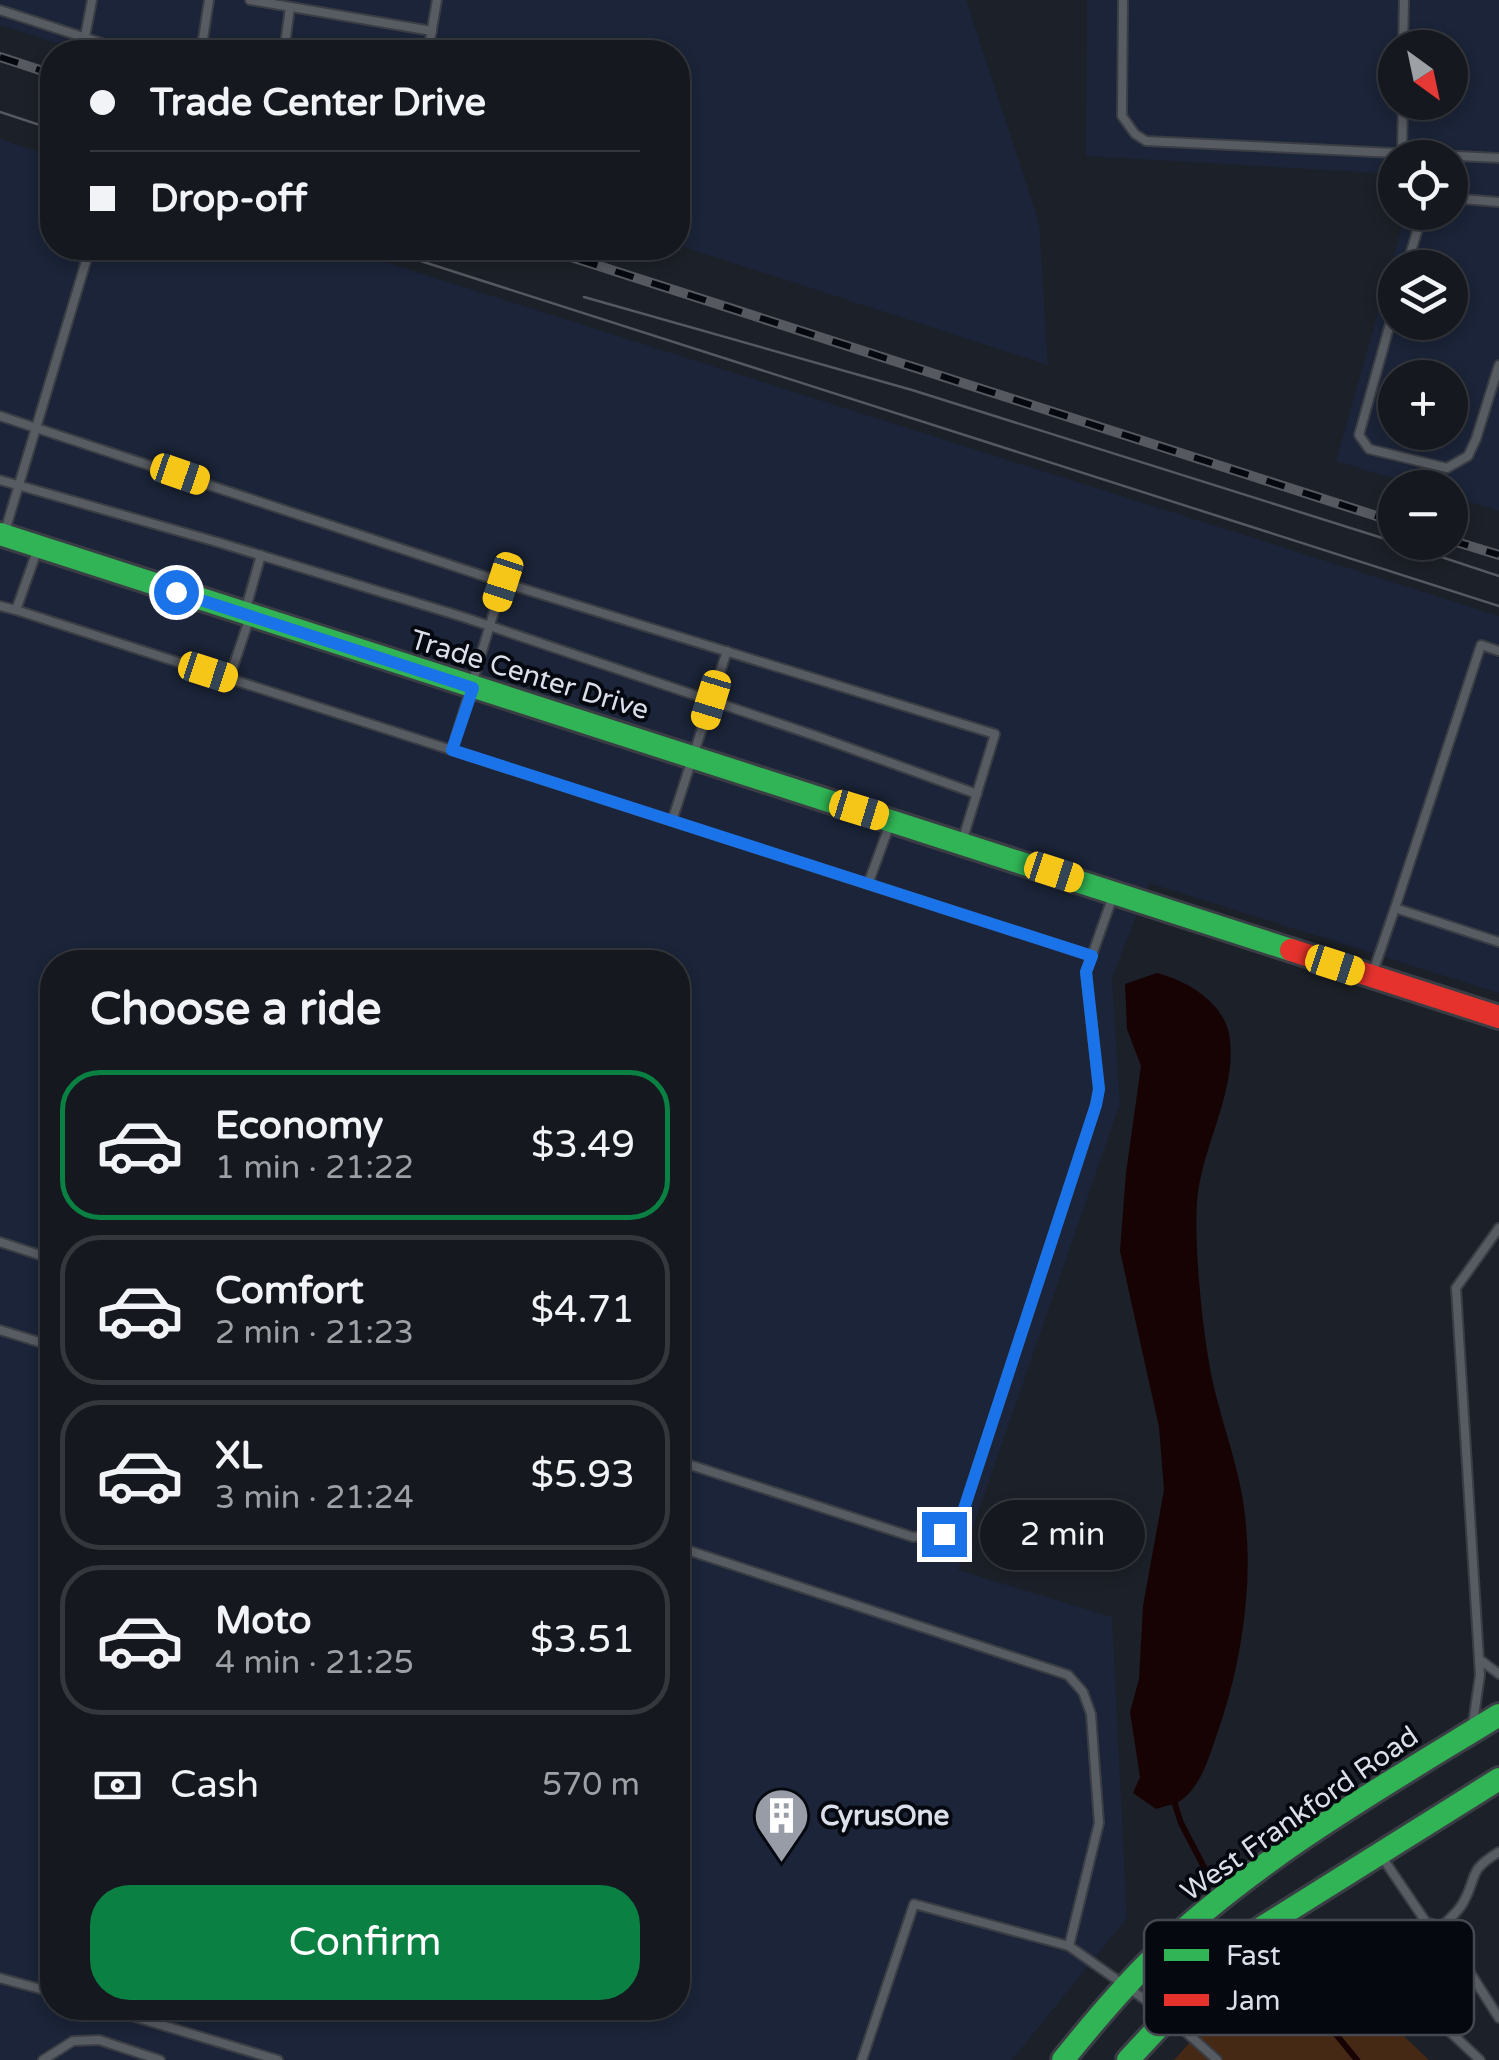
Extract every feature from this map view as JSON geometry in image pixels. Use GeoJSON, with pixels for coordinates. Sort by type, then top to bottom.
{"type":"FeatureCollection","features":[{"type":"Feature","properties":{"kind":"street","name":"Trade Center Drive"},"geometry":{"type":"LineString","coordinates":[[2,535],[1499,1017]]}},
{"type":"Feature","properties":{"kind":"street","name":"West Frankford Road"},"geometry":{"type":"LineString","coordinates":[[1196,1920],[1262,1868],[1499,1715]]}},
{"type":"Feature","properties":{"kind":"street"},"geometry":{"type":"LineString","coordinates":[[1274,1920],[1499,1779]]}},
{"type":"Feature","properties":{"kind":"street","name":"West Frankford Road"},"geometry":{"type":"LineString","coordinates":[[1063,2060],[1125,1984],[1144,1967]]}},
{"type":"Feature","properties":{"kind":"street"},"geometry":{"type":"LineString","coordinates":[[1128,2060],[1150,2035]]}},
{"type":"Feature","properties":{"kind":"lane"},"geometry":{"type":"LineString","coordinates":[[85,36],[92,0]]}},
{"type":"Feature","properties":{"kind":"lane"},"geometry":{"type":"LineString","coordinates":[[202,40],[209,0]]}},
{"type":"Feature","properties":{"kind":"lane"},"geometry":{"type":"LineString","coordinates":[[250,0],[432,30]]}},
{"type":"Feature","properties":{"kind":"lane"},"geometry":{"type":"LineString","coordinates":[[430,40],[437,0]]}},
{"type":"Feature","properties":{"kind":"lane"},"geometry":{"type":"LineString","coordinates":[[1124,0],[1122,116],[1146,141],[1378,152]]}},
{"type":"Feature","properties":{"kind":"lane"},"geometry":{"type":"LineString","coordinates":[[1403,30],[1404,0]]}},
{"type":"Feature","properties":{"kind":"lane"},"geometry":{"type":"LineString","coordinates":[[286,40],[290,7]]}},
{"type":"Feature","properties":{"kind":"lane"},"geometry":{"type":"LineString","coordinates":[[0,10],[96,40]]}},
{"type":"Feature","properties":{"kind":"lane"},"geometry":{"type":"LineString","coordinates":[[1468,156],[1499,158]]}},
{"type":"Feature","properties":{"kind":"lane"},"geometry":{"type":"LineString","coordinates":[[1468,199],[1499,202]]}},
{"type":"Feature","properties":{"kind":"lane"},"geometry":{"type":"LineString","coordinates":[[2,535],[86,260]]}},
{"type":"Feature","properties":{"kind":"lane"},"geometry":{"type":"LineString","coordinates":[[1386,340],[1359,435],[1368,449],[1448,468],[1468,456],[1476,440],[1499,365]]}},
{"type":"Feature","properties":{"kind":"lane"},"geometry":{"type":"LineString","coordinates":[[0,416],[503,582],[995,734],[962,842]]}},
{"type":"Feature","properties":{"kind":"lane"},"geometry":{"type":"LineString","coordinates":[[0,480],[489,626],[976,794]]}},
{"type":"Feature","properties":{"kind":"lane"},"geometry":{"type":"LineString","coordinates":[[16,610],[38,547]]}},
{"type":"Feature","properties":{"kind":"lane"},"geometry":{"type":"LineString","coordinates":[[229,679],[261,555]]}},
{"type":"Feature","properties":{"kind":"lane"},"geometry":{"type":"LineString","coordinates":[[452,750],[503,582]]}},
{"type":"Feature","properties":{"kind":"lane"},"geometry":{"type":"LineString","coordinates":[[0,606],[1092,956]]}},
{"type":"Feature","properties":{"kind":"lane"},"geometry":{"type":"LineString","coordinates":[[1372,977],[1481,645],[1499,650]]}},
{"type":"Feature","properties":{"kind":"lane"},"geometry":{"type":"LineString","coordinates":[[672,821],[727,651]]}},
{"type":"Feature","properties":{"kind":"lane"},"geometry":{"type":"LineString","coordinates":[[868,884],[891,820]]}},
{"type":"Feature","properties":{"kind":"lane"},"geometry":{"type":"LineString","coordinates":[[690,1465],[913,1537],[944,1534],[960,1521],[1096,1105],[1099,1089],[1086,972],[1115,892]]}},
{"type":"Feature","properties":{"kind":"lane"},"geometry":{"type":"LineString","coordinates":[[1395,908],[1499,942]]}},
{"type":"Feature","properties":{"kind":"lane"},"geometry":{"type":"LineString","coordinates":[[1471,1732],[1480,1675],[1456,1288],[1499,1228]]}},
{"type":"Feature","properties":{"kind":"lane"},"geometry":{"type":"LineString","coordinates":[[0,1242],[40,1254]]}},
{"type":"Feature","properties":{"kind":"lane"},"geometry":{"type":"LineString","coordinates":[[0,1330],[40,1342]]}},
{"type":"Feature","properties":{"kind":"lane"},"geometry":{"type":"LineString","coordinates":[[690,1551],[1068,1675],[1082,1692],[1092,1714],[1099,1823],[1070,1946]]}},
{"type":"Feature","properties":{"kind":"lane"},"geometry":{"type":"LineString","coordinates":[[1479,1659],[1499,1674]]}},
{"type":"Feature","properties":{"kind":"lane"},"geometry":{"type":"LineString","coordinates":[[1447,1920],[1462,1905],[1473,1872],[1499,1852]]}},
{"type":"Feature","properties":{"kind":"lane"},"geometry":{"type":"LineString","coordinates":[[1380,1853],[1425,1920]]}},
{"type":"Feature","properties":{"kind":"lane"},"geometry":{"type":"LineString","coordinates":[[862,2060],[914,1904],[1070,1946],[1144,1998]]}},
{"type":"Feature","properties":{"kind":"lane"},"geometry":{"type":"LineString","coordinates":[[0,1978],[40,1989]]}},
{"type":"Feature","properties":{"kind":"lane"},"geometry":{"type":"LineString","coordinates":[[1474,1978],[1499,2018]]}},
{"type":"Feature","properties":{"kind":"lane"},"geometry":{"type":"LineString","coordinates":[[145,2020],[278,2060]]}},
{"type":"Feature","properties":{"kind":"lane"},"geometry":{"type":"LineString","coordinates":[[1189,2035],[1217,2060]]}},
{"type":"Feature","properties":{"kind":"lane"},"geometry":{"type":"LineString","coordinates":[[1453,2035],[1480,2060]]}},
{"type":"Feature","properties":{"kind":"lane"},"geometry":{"type":"LineString","coordinates":[[43,2060],[73,2041],[99,2040],[160,2060]]}},
{"type":"Feature","properties":{"kind":"shaded area"},"geometry":{"type":"Polygon","coordinates":[[[0,0],[966,0],[1039,222],[1048,365],[690,249],[690,40],[47,40],[0,25],[0,0]]]}},
{"type":"Feature","properties":{"kind":"shaded area"},"geometry":{"type":"Polygon","coordinates":[[[1087,0],[1499,0],[1499,511],[1468,502],[1468,470],[1378,470],[1378,474],[1336,461],[1378,312],[1378,340],[1468,340],[1468,250],[1396,250],[1401,230],[1468,230],[1468,140],[1378,140],[1378,173],[1086,156],[1087,0]]]}},
{"type":"Feature","properties":{"kind":"shaded area"},"geometry":{"type":"Polygon","coordinates":[[[0,139],[40,152],[40,260],[379,260],[1499,616],[1499,993],[1149,883],[1112,978],[1120,1104],[958,1570],[1112,1617],[1127,1918],[1012,2060],[0,2060],[0,139]]]}},
{"type":"Feature","properties":{"kind":"shaded area"},"geometry":{"type":"Polygon","coordinates":[[[1157,973],[1193,988],[1214,1005],[1222,1015],[1230,1040],[1228,1080],[1200,1182],[1197,1244],[1209,1364],[1245,1515],[1247,1578],[1235,1672],[1209,1758],[1184,1798],[1156,1809],[1133,1793],[1140,1777],[1130,1712],[1139,1679],[1143,1606],[1164,1490],[1159,1427],[1120,1251],[1141,1066],[1127,1029],[1125,984],[1157,973]]]}},
{"type":"Feature","properties":{"kind":"shaded area"},"geometry":{"type":"Polygon","coordinates":[[[1197,2035],[1403,2035],[1429,2060],[1174,2060],[1197,2035]]]}},
{"type":"Feature","properties":{"kind":"waterway"},"geometry":{"type":"LineString","coordinates":[[1173,1798],[1181,1823],[1207,1873]]}},
{"type":"Feature","properties":{"kind":"waterway"},"geometry":{"type":"LineString","coordinates":[[1336,2035],[1357,2060]]}},
{"type":"Feature","properties":{"kind":"tram line"},"geometry":{"type":"LineString","coordinates":[[0,112],[40,125]]}},
{"type":"Feature","properties":{"kind":"tram line"},"geometry":{"type":"LineString","coordinates":[[418,260],[1499,606]]}},
{"type":"Feature","properties":{"kind":"tram line"},"geometry":{"type":"LineString","coordinates":[[584,297],[912,390],[1378,537]]}},
{"type":"Feature","properties":{"kind":"tram line"},"geometry":{"type":"LineString","coordinates":[[1451,560],[1499,576]]}},
{"type":"Feature","properties":{"kind":"railway"},"geometry":{"type":"LineString","coordinates":[[0,57],[40,70]]}},
{"type":"Feature","properties":{"kind":"railway"},"geometry":{"type":"LineString","coordinates":[[580,260],[1378,517]]}},
{"type":"Feature","properties":{"kind":"railway"},"geometry":{"type":"LineString","coordinates":[[1468,546],[1499,555]]}},
{"type":"Feature","properties":{"kind":"traffic: fast"},"geometry":{"type":"LineString","coordinates":[[0,534],[1291,950]]}},
{"type":"Feature","properties":{"kind":"traffic: fast"},"geometry":{"type":"LineString","coordinates":[[1194,1920],[1320,1827],[1499,1715]]}},
{"type":"Feature","properties":{"kind":"traffic: fast"},"geometry":{"type":"LineString","coordinates":[[1274,1920],[1499,1779]]}},
{"type":"Feature","properties":{"kind":"traffic: fast"},"geometry":{"type":"LineString","coordinates":[[1063,2060],[1144,1967]]}},
{"type":"Feature","properties":{"kind":"traffic: fast"},"geometry":{"type":"LineString","coordinates":[[1128,2060],[1151,2035]]}},
{"type":"Feature","properties":{"kind":"traffic: jam"},"geometry":{"type":"LineString","coordinates":[[1291,950],[1499,1017]]}},
{"type":"Feature","properties":{"kind":"place","name":"CyrusOne"},"geometry":{"type":"Point","coordinates":[781,1864]}},
{"type":"Feature","properties":{"kind":"route"},"geometry":{"type":"LineString","coordinates":[[176,592],[473,688],[452,750],[1092,956],[1086,972],[1099,1089],[1096,1105],[960,1521],[944,1534]]}}]}
